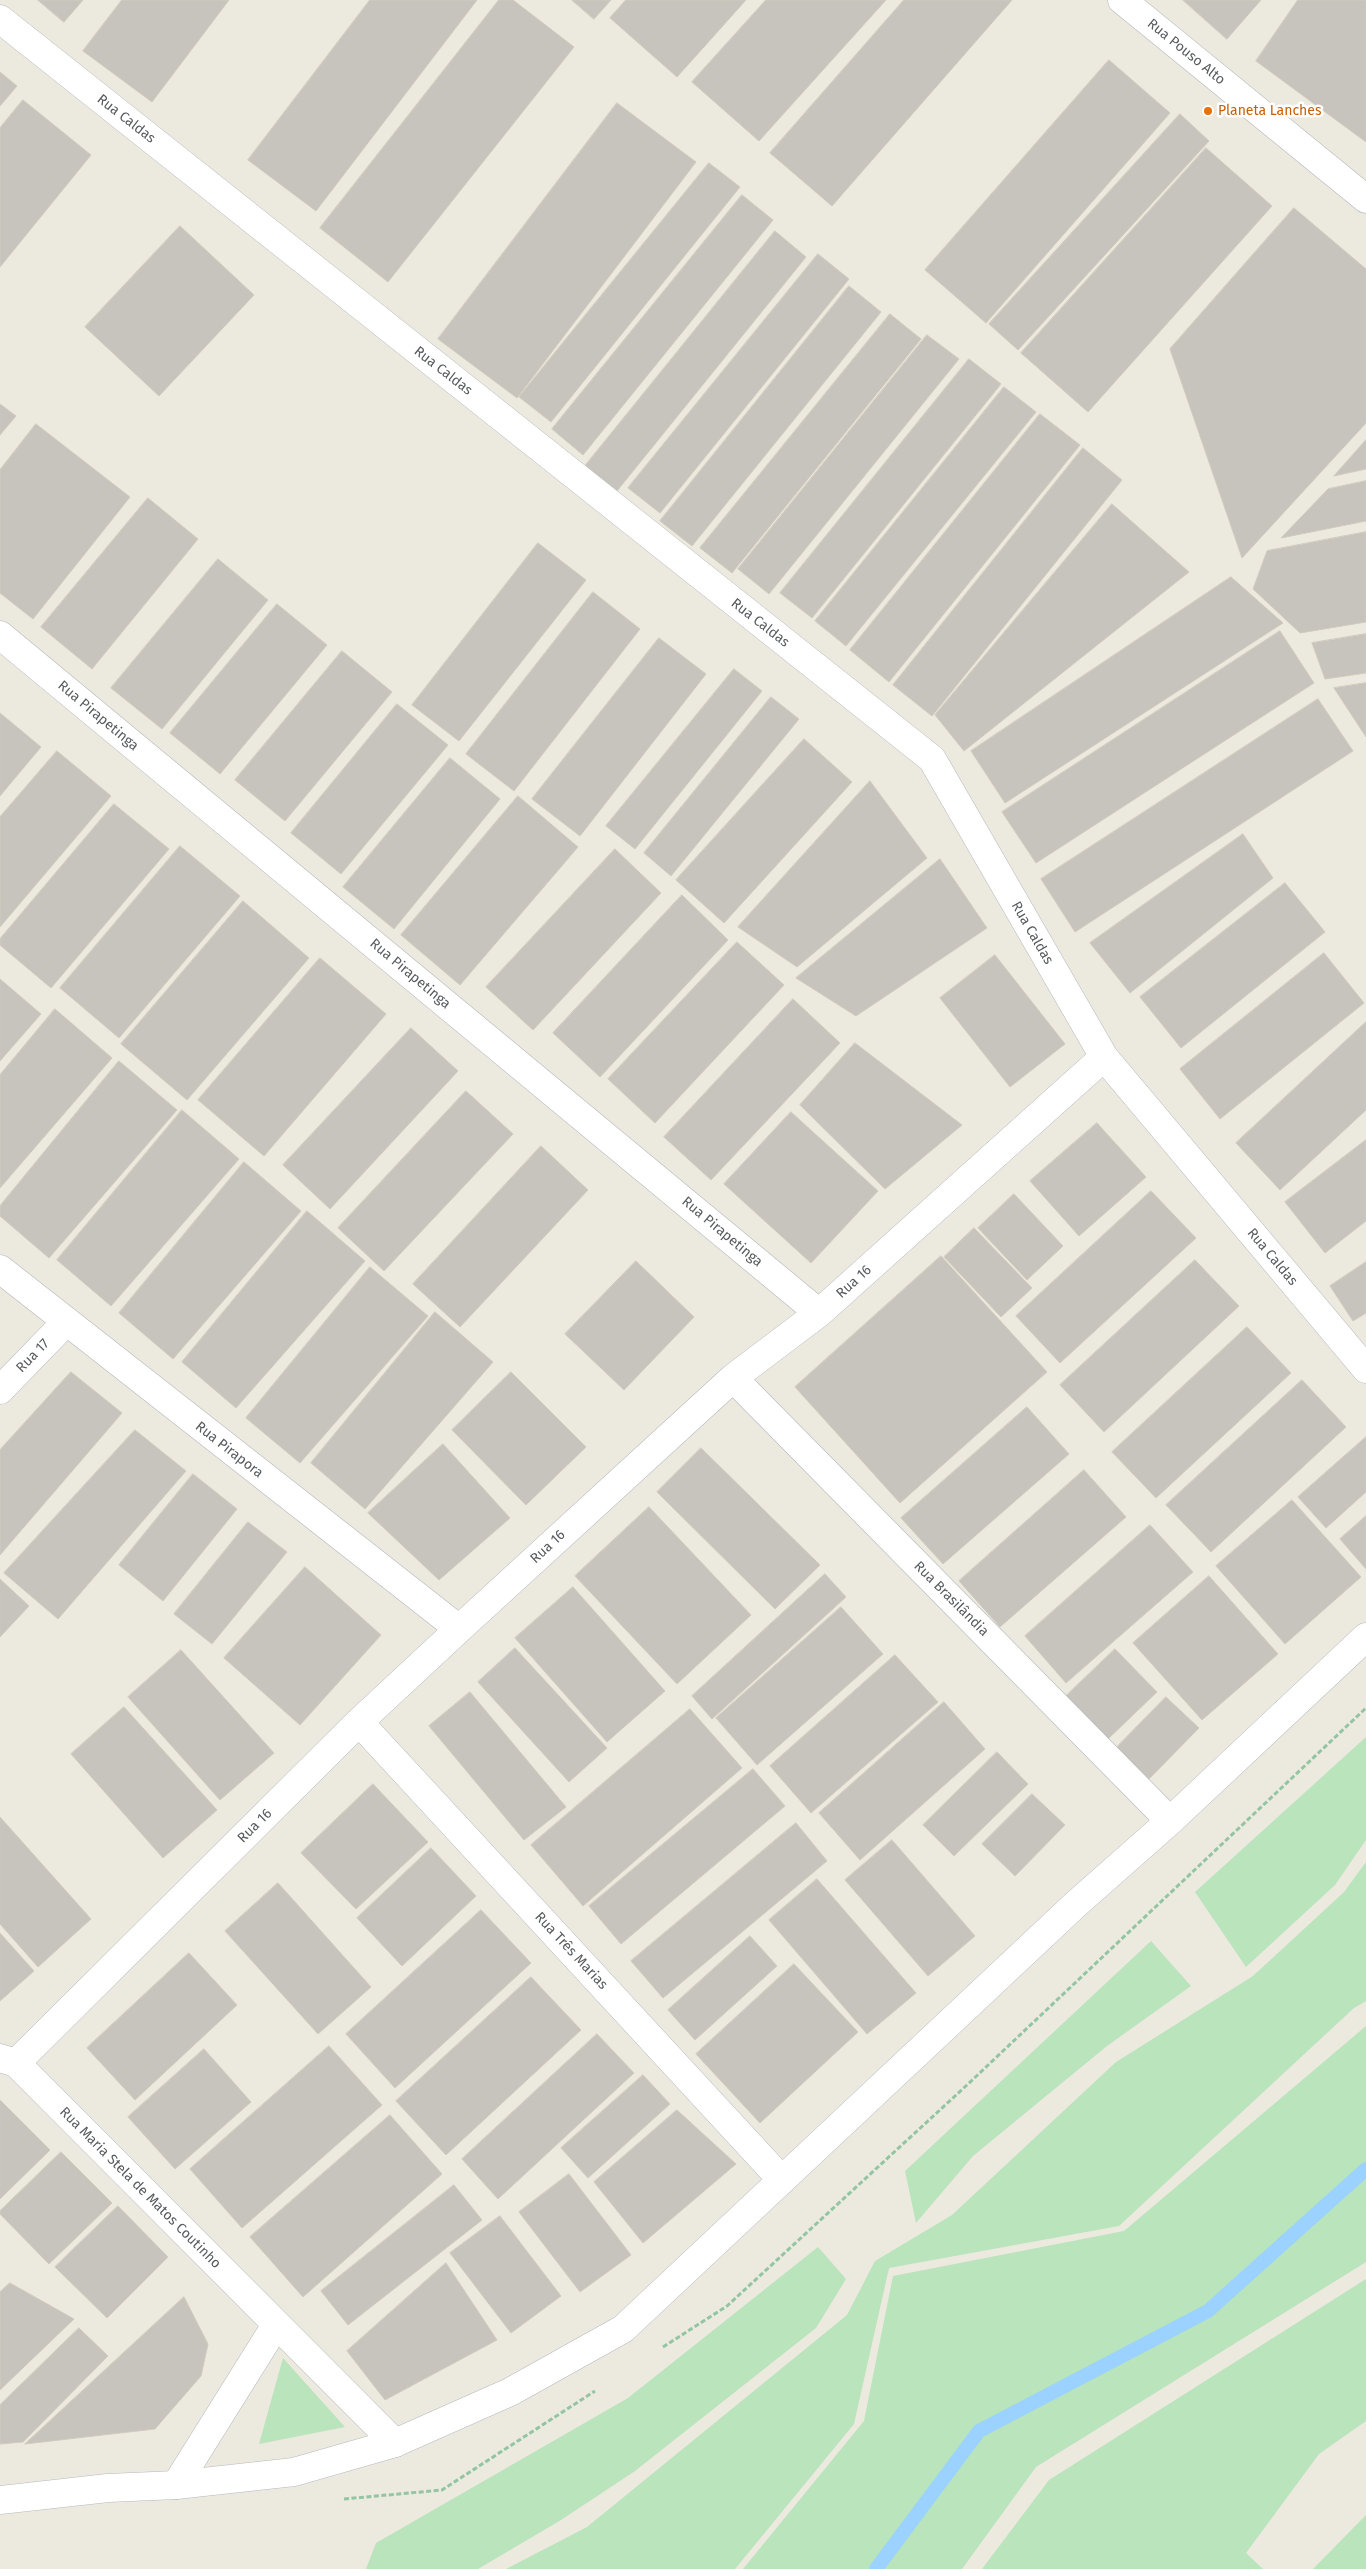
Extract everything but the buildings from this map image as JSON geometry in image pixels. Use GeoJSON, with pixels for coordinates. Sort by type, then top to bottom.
{"type":"FeatureCollection","features":[{"type":"Feature","properties":{"kind":"street","name":"Rua Pouso Alto"},"geometry":{"type":"LineString","coordinates":[[1122,0],[1366,199]]}},
{"type":"Feature","properties":{"kind":"street","name":"Rua Caldas"},"geometry":{"type":"LineString","coordinates":[[0,19],[932,759],[1104,1057],[1366,1369]]}},
{"type":"Feature","properties":{"kind":"street","name":"Rua Pirapetinga"},"geometry":{"type":"LineString","coordinates":[[0,635],[819,1313]]}},
{"type":"Feature","properties":{"kind":"street","name":"Rua 16"},"geometry":{"type":"LineString","coordinates":[[8,2060],[359,1722],[733,1378],[819,1313],[1104,1057]]}},
{"type":"Feature","properties":{"kind":"street","name":"Rua Pirapora"},"geometry":{"type":"LineString","coordinates":[[0,1269],[459,1629]]}},
{"type":"Feature","properties":{"kind":"street","name":"Rua 17"},"geometry":{"type":"LineString","coordinates":[[0,1390],[66,1322]]}},
{"type":"Feature","properties":{"kind":"street","name":"Rua Brasilândia"},"geometry":{"type":"LineString","coordinates":[[733,1378],[1170,1821]]}},
{"type":"Feature","properties":{"kind":"street"},"geometry":{"type":"LineString","coordinates":[[0,2500],[108,2488],[176,2485],[294,2472],[395,2443],[510,2392],[622,2329],[1076,1904],[1170,1821],[1366,1637]]}},
{"type":"Feature","properties":{"kind":"street","name":"Rua Três Marias"},"geometry":{"type":"LineString","coordinates":[[359,1722],[782,2180]]}},
{"type":"Feature","properties":{"kind":"street","name":"Rua Maria Stela de Matos Coutinho"},"geometry":{"type":"LineString","coordinates":[[8,2060],[395,2443]]}},
{"type":"Feature","properties":{"kind":"street"},"geometry":{"type":"LineString","coordinates":[[176,2485],[276,2325]]}},
{"type":"Feature","properties":{"kind":"green space"},"geometry":{"type":"Polygon","coordinates":[[[1366,1737],[1366,1840],[1335,1885],[1246,1967],[1195,1892],[1366,1737]]]}},
{"type":"Feature","properties":{"kind":"green space"},"geometry":{"type":"Polygon","coordinates":[[[1366,1862],[1366,2001],[1354,2008],[1119,2226],[889,2268],[854,2424],[735,2569],[506,2569],[587,2527],[847,2315],[875,2261],[952,2215],[1116,2062],[1253,1976],[1344,1892],[1366,1862]]]}},
{"type":"Feature","properties":{"kind":"green space"},"geometry":{"type":"Polygon","coordinates":[[[1151,1941],[1191,1986],[1107,2046],[973,2156],[916,2223],[905,2171],[1151,1941]]]}},
{"type":"Feature","properties":{"kind":"green space"},"geometry":{"type":"Polygon","coordinates":[[[1366,2026],[1366,2262],[1036,2467],[962,2569],[743,2569],[864,2421],[893,2276],[1124,2231],[1366,2026]]]}},
{"type":"Feature","properties":{"kind":"green space"},"geometry":{"type":"Polygon","coordinates":[[[818,2247],[846,2279],[816,2328],[635,2471],[561,2520],[478,2569],[366,2569],[376,2543],[628,2398],[818,2247]]]}},
{"type":"Feature","properties":{"kind":"green space"},"geometry":{"type":"Polygon","coordinates":[[[1366,2279],[1366,2421],[1319,2454],[1246,2553],[1263,2569],[982,2569],[1049,2480],[1366,2279]]]}},
{"type":"Feature","properties":{"kind":"green space"},"geometry":{"type":"Polygon","coordinates":[[[283,2358],[345,2427],[259,2444],[283,2358]]]}},
{"type":"Feature","properties":{"kind":"green space"},"geometry":{"type":"Polygon","coordinates":[[[1366,2515],[1366,2569],[1313,2569],[1366,2515]]]}},
{"type":"Feature","properties":{"kind":"waterway"},"geometry":{"type":"LineString","coordinates":[[876,2569],[979,2431],[1208,2311],[1366,2169]]}},
{"type":"Feature","properties":{"kind":"place","name":"Planeta Lanches"},"geometry":{"type":"Point","coordinates":[1208,111]}}]}
